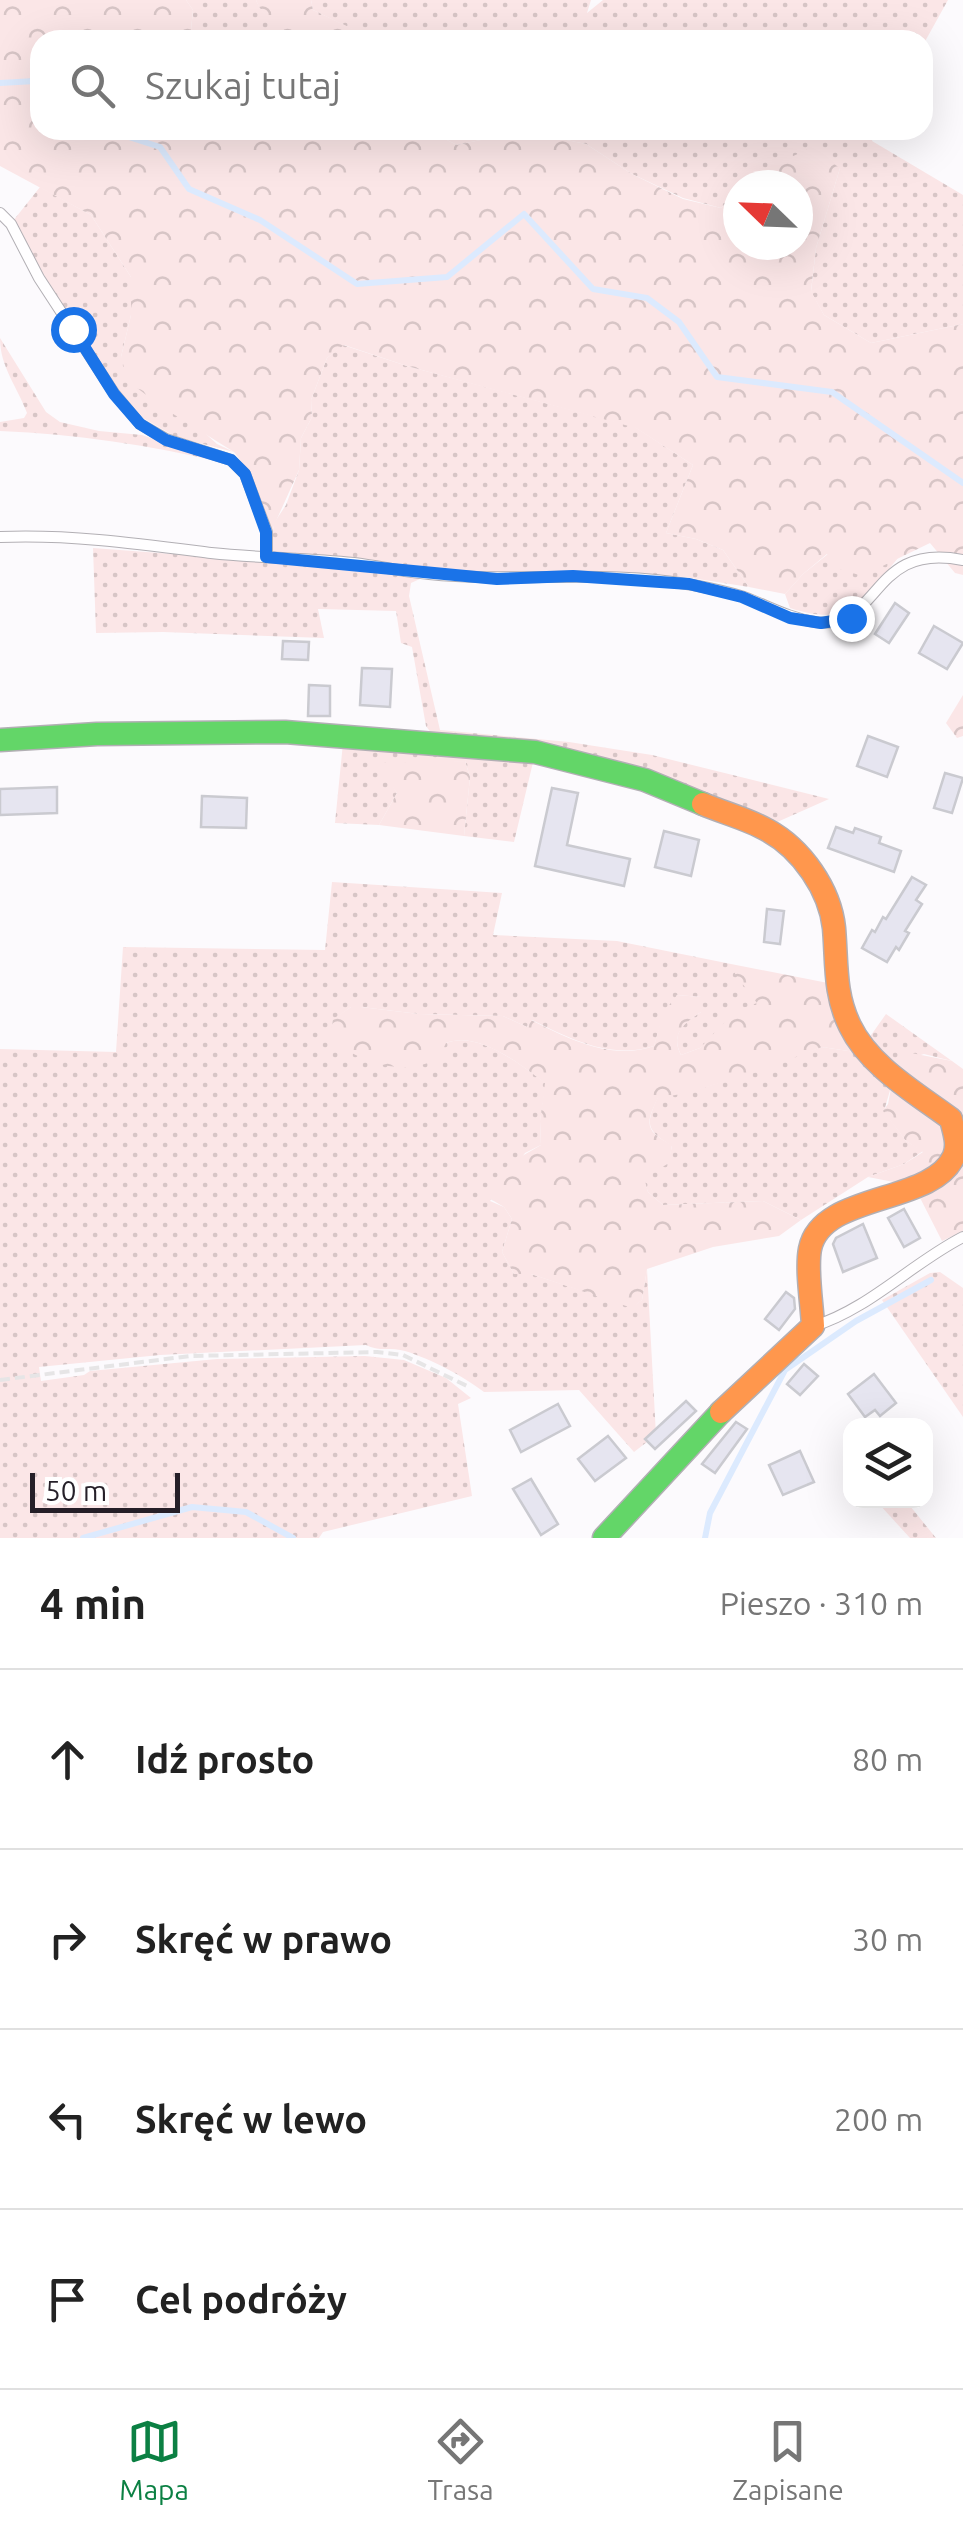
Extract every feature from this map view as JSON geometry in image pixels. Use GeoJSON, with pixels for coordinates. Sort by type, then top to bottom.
{"type":"FeatureCollection","features":[{"type":"Feature","properties":{"kind":"street"},"geometry":{"type":"LineString","coordinates":[[0,740],[97,734],[285,732],[535,752],[645,780],[769,831],[800,856],[828,898],[834,926],[836,984],[850,1027],[894,1076],[951,1119],[958,1144],[953,1159],[937,1177],[850,1210],[824,1225],[810,1247],[813,1326],[698,1433],[604,1538]]}},
{"type":"Feature","properties":{"kind":"lane"},"geometry":{"type":"LineString","coordinates":[[0,213],[114,394],[140,424],[166,440],[231,460],[245,474],[266,532],[266,557]]}},
{"type":"Feature","properties":{"kind":"lane"},"geometry":{"type":"LineString","coordinates":[[0,537],[105,540],[497,579],[573,576],[689,584],[742,597],[790,618],[821,623],[851,618],[896,568],[927,556],[963,560]]}},
{"type":"Feature","properties":{"kind":"lane"},"geometry":{"type":"LineString","coordinates":[[813,1326],[858,1305],[963,1237]]}},
{"type":"Feature","properties":{"kind":"path"},"geometry":{"type":"LineString","coordinates":[[0,1380],[190,1356],[364,1352],[403,1355],[467,1386]]}},
{"type":"Feature","properties":{"kind":"green space"},"geometry":{"type":"Polygon","coordinates":[[[0,0],[186,0],[193,10],[191,30],[30,30],[30,140],[447,140],[457,145],[481,140],[567,140],[586,144],[632,174],[683,199],[723,206],[723,260],[813,260],[813,170],[764,170],[810,148],[840,168],[816,248],[811,291],[824,315],[871,343],[963,324],[963,575],[955,573],[930,543],[862,576],[840,569],[827,554],[785,594],[749,587],[723,550],[666,533],[693,465],[636,428],[344,345],[327,358],[311,400],[312,417],[301,438],[299,470],[272,530],[248,470],[234,452],[128,381],[121,357],[131,315],[131,277],[91,215],[0,166],[0,0]]]}},
{"type":"Feature","properties":{"kind":"green space"},"geometry":{"type":"Polygon","coordinates":[[[186,0],[256,0],[271,19],[288,30],[191,30],[193,10],[186,0]]]}},
{"type":"Feature","properties":{"kind":"green space"},"geometry":{"type":"Polygon","coordinates":[[[256,0],[311,0],[313,10],[353,29],[285,30],[264,13],[256,0]]]}},
{"type":"Feature","properties":{"kind":"green space"},"geometry":{"type":"Polygon","coordinates":[[[311,0],[591,0],[587,13],[603,0],[948,0],[931,30],[351,30],[313,10],[311,0]]]}},
{"type":"Feature","properties":{"kind":"green space"},"geometry":{"type":"Polygon","coordinates":[[[447,140],[481,140],[457,145],[447,140]]]}},
{"type":"Feature","properties":{"kind":"green space"},"geometry":{"type":"Polygon","coordinates":[[[567,140],[872,140],[963,195],[963,324],[871,343],[824,315],[811,292],[816,248],[840,168],[723,170],[721,208],[683,198],[632,174],[586,144],[567,140]]]}},
{"type":"Feature","properties":{"kind":"green space"},"geometry":{"type":"Polygon","coordinates":[[[40,187],[91,215],[131,277],[131,315],[121,357],[217,444],[234,452],[176,437],[143,418],[118,389],[60,303],[13,221],[40,187]]]}},
{"type":"Feature","properties":{"kind":"green space"},"geometry":{"type":"Polygon","coordinates":[[[0,338],[46,412],[60,422],[142,435],[224,463],[113,441],[0,431],[0,422],[24,418],[27,413],[6,367],[0,338]]]}},
{"type":"Feature","properties":{"kind":"green space"},"geometry":{"type":"Polygon","coordinates":[[[343,345],[635,427],[693,465],[666,533],[723,550],[749,587],[685,577],[464,571],[270,553],[274,523],[286,505],[299,470],[301,438],[312,417],[311,400],[327,358],[343,345]]]}},
{"type":"Feature","properties":{"kind":"green space"},"geometry":{"type":"Polygon","coordinates":[[[93,548],[317,565],[422,578],[411,583],[409,596],[440,730],[569,742],[652,755],[829,799],[775,823],[434,737],[426,726],[412,647],[401,643],[396,611],[318,609],[324,638],[96,633],[93,548]]]}},
{"type":"Feature","properties":{"kind":"green space"},"geometry":{"type":"Polygon","coordinates":[[[828,554],[885,564],[898,558],[864,598],[842,613],[828,615],[790,608],[785,594],[828,554]]]}},
{"type":"Feature","properties":{"kind":"green space"},"geometry":{"type":"Polygon","coordinates":[[[963,695],[963,736],[957,738],[946,723],[963,695]]]}},
{"type":"Feature","properties":{"kind":"green space"},"geometry":{"type":"Polygon","coordinates":[[[343,743],[534,758],[514,842],[464,836],[470,777],[465,761],[428,764],[388,778],[397,793],[379,825],[335,823],[343,743]]]}},
{"type":"Feature","properties":{"kind":"green space"},"geometry":{"type":"Polygon","coordinates":[[[465,761],[470,777],[464,836],[379,825],[397,793],[376,763],[465,761]]]}},
{"type":"Feature","properties":{"kind":"green space"},"geometry":{"type":"Polygon","coordinates":[[[332,882],[502,893],[493,935],[617,941],[736,965],[736,974],[758,1003],[700,1048],[681,1055],[678,1035],[701,1012],[701,997],[677,995],[654,1046],[623,1051],[592,1045],[532,1020],[527,1027],[503,1016],[351,1007],[333,1020],[332,1033],[446,1043],[472,1041],[512,1059],[546,1083],[541,1145],[525,1153],[490,1201],[504,1207],[512,1219],[502,1252],[514,1274],[531,1274],[632,1307],[642,1300],[647,1269],[656,1435],[634,1452],[579,1390],[484,1392],[415,1354],[366,1345],[160,1355],[39,1367],[41,1381],[90,1371],[217,1359],[365,1356],[404,1360],[446,1378],[471,1398],[458,1404],[472,1496],[323,1532],[319,1538],[0,1538],[0,1049],[116,1052],[123,947],[325,950],[332,882]]]}},
{"type":"Feature","properties":{"kind":"green space"},"geometry":{"type":"Polygon","coordinates":[[[736,965],[828,983],[855,1052],[822,1047],[756,1072],[658,1098],[650,1126],[672,1145],[669,1163],[644,1178],[648,1192],[663,1205],[763,1201],[801,1220],[779,1236],[713,1247],[647,1269],[642,1300],[632,1308],[531,1274],[514,1274],[502,1252],[512,1219],[504,1207],[482,1194],[510,1163],[541,1145],[545,1083],[498,1051],[472,1041],[446,1043],[439,1058],[397,1067],[369,1061],[330,1040],[333,1019],[351,1007],[361,1007],[419,1014],[503,1016],[527,1027],[531,1020],[591,1046],[638,1050],[654,1046],[663,1013],[677,995],[701,997],[701,1012],[678,1035],[681,1055],[700,1048],[735,1011],[757,1003],[735,974],[736,965]]]}},
{"type":"Feature","properties":{"kind":"green space"},"geometry":{"type":"Polygon","coordinates":[[[886,1014],[952,1061],[924,1054],[895,1063],[869,1038],[886,1014]]]}},
{"type":"Feature","properties":{"kind":"green space"},"geometry":{"type":"Polygon","coordinates":[[[822,1047],[855,1052],[891,1087],[884,1111],[906,1141],[923,1151],[904,1164],[868,1177],[801,1220],[763,1201],[663,1205],[648,1192],[643,1177],[668,1163],[672,1146],[650,1126],[658,1097],[721,1082],[822,1047]]]}},
{"type":"Feature","properties":{"kind":"green space"},"geometry":{"type":"Polygon","coordinates":[[[906,1052],[952,1061],[963,1069],[963,1231],[942,1241],[914,1186],[868,1177],[904,1164],[923,1152],[906,1141],[883,1111],[888,1104],[897,1058],[906,1052]]]}},
{"type":"Feature","properties":{"kind":"green space"},"geometry":{"type":"Polygon","coordinates":[[[940,1272],[963,1288],[963,1417],[882,1300],[930,1273],[940,1272]]]}},
{"type":"Feature","properties":{"kind":"green space"},"geometry":{"type":"Polygon","coordinates":[[[883,1508],[912,1508],[936,1538],[910,1538],[883,1508]]]}},
{"type":"Feature","properties":{"kind":"building"},"geometry":{"type":"Polygon","coordinates":[[[895,603],[909,613],[889,643],[875,634],[895,603]]]}},
{"type":"Feature","properties":{"kind":"building"},"geometry":{"type":"Polygon","coordinates":[[[934,626],[963,643],[947,669],[919,653],[934,626]]]}},
{"type":"Feature","properties":{"kind":"building"},"geometry":{"type":"Polygon","coordinates":[[[283,641],[309,642],[308,660],[282,659],[283,641]]]}},
{"type":"Feature","properties":{"kind":"building"},"geometry":{"type":"Polygon","coordinates":[[[362,668],[392,669],[390,707],[360,705],[362,668]]]}},
{"type":"Feature","properties":{"kind":"building"},"geometry":{"type":"Polygon","coordinates":[[[309,685],[330,686],[330,716],[308,716],[309,685]]]}},
{"type":"Feature","properties":{"kind":"building"},"geometry":{"type":"Polygon","coordinates":[[[868,736],[898,747],[887,777],[857,766],[868,736]]]}},
{"type":"Feature","properties":{"kind":"building"},"geometry":{"type":"Polygon","coordinates":[[[945,773],[963,778],[952,813],[934,808],[945,773]]]}},
{"type":"Feature","properties":{"kind":"building"},"geometry":{"type":"Polygon","coordinates":[[[57,787],[57,813],[0,815],[0,789],[57,787]]]}},
{"type":"Feature","properties":{"kind":"building"},"geometry":{"type":"Polygon","coordinates":[[[552,788],[578,793],[567,845],[630,859],[624,886],[535,866],[552,788]]]}},
{"type":"Feature","properties":{"kind":"building"},"geometry":{"type":"Polygon","coordinates":[[[202,796],[247,798],[246,828],[201,827],[202,796]]]}},
{"type":"Feature","properties":{"kind":"building"},"geometry":{"type":"Polygon","coordinates":[[[836,827],[853,833],[855,828],[881,837],[879,843],[901,851],[894,872],[828,848],[836,827]]]}},
{"type":"Feature","properties":{"kind":"building"},"geometry":{"type":"Polygon","coordinates":[[[664,831],[699,840],[691,876],[655,867],[664,831]]]}},
{"type":"Feature","properties":{"kind":"building"},"geometry":{"type":"Polygon","coordinates":[[[912,877],[926,885],[916,900],[922,904],[905,931],[909,933],[899,950],[896,947],[887,962],[862,948],[912,877]]]}},
{"type":"Feature","properties":{"kind":"building"},"geometry":{"type":"Polygon","coordinates":[[[767,909],[784,911],[780,944],[764,942],[767,909]]]}},
{"type":"Feature","properties":{"kind":"building"},"geometry":{"type":"Polygon","coordinates":[[[904,1209],[920,1238],[904,1247],[888,1218],[904,1209]]]}},
{"type":"Feature","properties":{"kind":"building"},"geometry":{"type":"Polygon","coordinates":[[[863,1224],[877,1258],[843,1272],[833,1244],[836,1238],[863,1224]]]}},
{"type":"Feature","properties":{"kind":"building"},"geometry":{"type":"Polygon","coordinates":[[[786,1292],[794,1298],[795,1309],[779,1330],[765,1319],[786,1292]]]}},
{"type":"Feature","properties":{"kind":"building"},"geometry":{"type":"Polygon","coordinates":[[[804,1364],[818,1376],[800,1395],[787,1384],[804,1364]]]}},
{"type":"Feature","properties":{"kind":"building"},"geometry":{"type":"Polygon","coordinates":[[[874,1374],[896,1403],[880,1416],[875,1410],[865,1417],[848,1394],[874,1374]]]}},
{"type":"Feature","properties":{"kind":"building"},"geometry":{"type":"Polygon","coordinates":[[[686,1401],[696,1411],[655,1449],[645,1439],[686,1401]]]}},
{"type":"Feature","properties":{"kind":"building"},"geometry":{"type":"Polygon","coordinates":[[[558,1404],[570,1426],[521,1452],[510,1430],[558,1404]]]}},
{"type":"Feature","properties":{"kind":"building"},"geometry":{"type":"Polygon","coordinates":[[[736,1422],[747,1429],[715,1473],[702,1464],[736,1422]]]}},
{"type":"Feature","properties":{"kind":"building"},"geometry":{"type":"Polygon","coordinates":[[[608,1436],[626,1458],[595,1481],[578,1459],[608,1436]]]}},
{"type":"Feature","properties":{"kind":"building"},"geometry":{"type":"Polygon","coordinates":[[[800,1451],[814,1482],[783,1495],[769,1465],[800,1451]]]}},
{"type":"Feature","properties":{"kind":"building"},"geometry":{"type":"Polygon","coordinates":[[[531,1479],[558,1524],[541,1535],[513,1489],[531,1479]]]}},
{"type":"Feature","properties":{"kind":"waterway"},"geometry":{"type":"LineString","coordinates":[[0,83],[30,81]]}},
{"type":"Feature","properties":{"kind":"waterway"},"geometry":{"type":"LineString","coordinates":[[138,140],[160,147],[189,189],[260,220],[357,284],[447,277],[524,214],[593,289],[647,298],[679,322],[717,377],[832,392],[963,483]]}},
{"type":"Feature","properties":{"kind":"waterway"},"geometry":{"type":"LineString","coordinates":[[705,1538],[710,1513],[785,1370],[856,1321],[931,1280]]}},
{"type":"Feature","properties":{"kind":"waterway"},"geometry":{"type":"LineString","coordinates":[[83,1538],[192,1507],[246,1512],[293,1538]]}},
{"type":"Feature","properties":{"kind":"traffic: fast"},"geometry":{"type":"LineString","coordinates":[[0,740],[97,734],[285,732],[535,752],[645,780],[703,804]]}},
{"type":"Feature","properties":{"kind":"traffic: fast"},"geometry":{"type":"LineString","coordinates":[[604,1538],[721,1412]]}},
{"type":"Feature","properties":{"kind":"traffic: slow"},"geometry":{"type":"LineString","coordinates":[[703,804],[767,830],[803,859],[827,899],[834,928],[839,990],[850,1026],[881,1066],[951,1119],[956,1142],[954,1156],[942,1172],[902,1192],[855,1207],[834,1217],[818,1231],[809,1257],[813,1326],[721,1412]]}},
{"type":"Feature","properties":{"kind":"route"},"geometry":{"type":"LineString","coordinates":[[73,329],[114,394],[140,424],[166,440],[231,460],[245,474],[266,532],[266,557],[497,579],[573,576],[689,584],[742,597],[790,618],[821,623],[851,618]]}}]}
